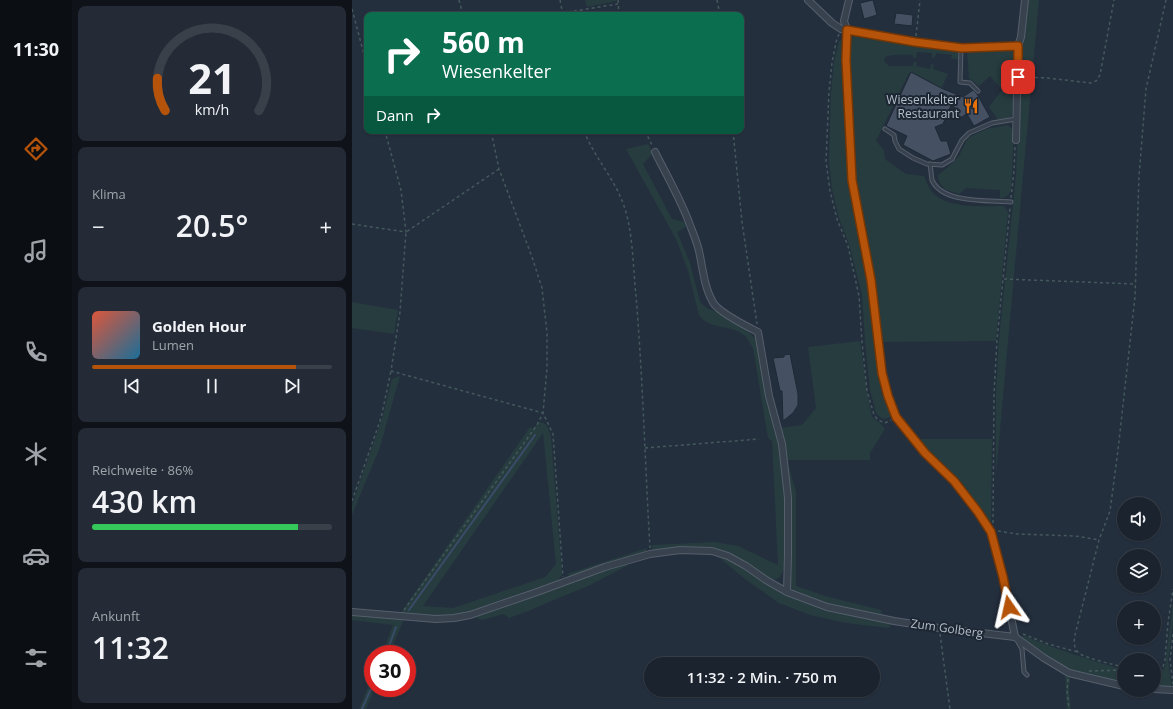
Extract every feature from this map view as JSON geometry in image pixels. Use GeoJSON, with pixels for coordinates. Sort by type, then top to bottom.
{"type":"FeatureCollection","features":[{"type":"Feature","properties":{"kind":"street"},"geometry":{"type":"LineString","coordinates":[[808,0],[832,23],[844,29],[915,42],[962,48],[1018,46]]}},
{"type":"Feature","properties":{"kind":"street"},"geometry":{"type":"LineString","coordinates":[[849,0],[844,21],[844,29],[852,180],[871,280],[882,373],[888,396],[896,417],[925,453],[954,481],[978,512],[991,532],[1003,577],[1015,637]]}},
{"type":"Feature","properties":{"kind":"street"},"geometry":{"type":"LineString","coordinates":[[1016,140],[1018,46],[1021,37],[1025,0]]}},
{"type":"Feature","properties":{"kind":"street"},"geometry":{"type":"LineString","coordinates":[[655,152],[690,225],[709,295],[721,311],[758,332],[769,396],[782,444],[784,459],[788,498],[787,592]]}},
{"type":"Feature","properties":{"kind":"street","name":"Zum Golberg"},"geometry":{"type":"LineString","coordinates":[[352,612],[436,619],[454,618],[470,615],[605,567],[650,554],[680,550],[712,551],[728,556],[787,592],[827,607],[894,621],[1015,637],[1044,658],[1069,672],[1117,684]]}},
{"type":"Feature","properties":{"kind":"street"},"geometry":{"type":"LineString","coordinates":[[1161,689],[1173,690]]}},
{"type":"Feature","properties":{"kind":"lane"},"geometry":{"type":"LineString","coordinates":[[962,48],[960,82],[970,83],[978,91]]}},
{"type":"Feature","properties":{"kind":"lane"},"geometry":{"type":"LineString","coordinates":[[886,129],[894,135],[899,149],[927,164],[942,165],[952,159],[962,140],[973,130],[992,123],[1016,119]]}},
{"type":"Feature","properties":{"kind":"lane"},"geometry":{"type":"LineString","coordinates":[[930,164],[932,180],[940,191],[967,200],[1011,202]]}},
{"type":"Feature","properties":{"kind":"lane"},"geometry":{"type":"LineString","coordinates":[[1015,637],[1022,649],[1024,672],[1027,675]]}},
{"type":"Feature","properties":{"kind":"path"},"geometry":{"type":"LineString","coordinates":[[459,0],[462,12]]}},
{"type":"Feature","properties":{"kind":"path"},"geometry":{"type":"LineString","coordinates":[[560,0],[563,12]]}},
{"type":"Feature","properties":{"kind":"path"},"geometry":{"type":"LineString","coordinates":[[618,0],[619,12]]}},
{"type":"Feature","properties":{"kind":"path"},"geometry":{"type":"LineString","coordinates":[[717,0],[719,12]]}},
{"type":"Feature","properties":{"kind":"path"},"geometry":{"type":"LineString","coordinates":[[915,42],[920,0]]}},
{"type":"Feature","properties":{"kind":"path"},"geometry":{"type":"LineString","coordinates":[[1018,77],[1046,78],[1091,83],[1096,81],[1100,75],[1114,0]]}},
{"type":"Feature","properties":{"kind":"path"},"geometry":{"type":"LineString","coordinates":[[1078,652],[1074,644],[1075,635],[1099,540],[1110,511],[1135,297],[1139,176],[1146,90],[1166,0]]}},
{"type":"Feature","properties":{"kind":"path"},"geometry":{"type":"LineString","coordinates":[[574,12],[618,4]]}},
{"type":"Feature","properties":{"kind":"path"},"geometry":{"type":"LineString","coordinates":[[352,9],[364,55]]}},
{"type":"Feature","properties":{"kind":"path"},"geometry":{"type":"LineString","coordinates":[[844,29],[836,42],[829,92],[826,161],[830,191],[837,220],[848,246],[859,296],[862,342],[868,391],[874,415],[878,420],[885,423],[896,417]]}},
{"type":"Feature","properties":{"kind":"path"},"geometry":{"type":"LineString","coordinates":[[352,501],[381,418],[391,372],[400,312],[406,232],[401,190],[385,134]]}},
{"type":"Feature","properties":{"kind":"path"},"geometry":{"type":"LineString","coordinates":[[400,616],[537,425],[543,413],[547,368],[547,333],[542,288],[499,169],[492,134]]}},
{"type":"Feature","properties":{"kind":"path"},"geometry":{"type":"LineString","coordinates":[[585,134],[618,190],[625,206],[630,228],[639,329],[650,554]]}},
{"type":"Feature","properties":{"kind":"path"},"geometry":{"type":"LineString","coordinates":[[646,134],[655,152]]}},
{"type":"Feature","properties":{"kind":"path"},"geometry":{"type":"LineString","coordinates":[[733,134],[742,222],[758,332]]}},
{"type":"Feature","properties":{"kind":"path"},"geometry":{"type":"LineString","coordinates":[[1016,140],[997,340],[994,394],[993,522],[991,532],[1002,531],[1017,534],[1075,536],[1099,540]]}},
{"type":"Feature","properties":{"kind":"path"},"geometry":{"type":"LineString","coordinates":[[352,224],[406,232],[499,169]]}},
{"type":"Feature","properties":{"kind":"path"},"geometry":{"type":"LineString","coordinates":[[1004,279],[1136,284]]}},
{"type":"Feature","properties":{"kind":"path"},"geometry":{"type":"LineString","coordinates":[[391,372],[543,413],[553,434],[564,582]]}},
{"type":"Feature","properties":{"kind":"path"},"geometry":{"type":"LineString","coordinates":[[644,448],[759,439]]}},
{"type":"Feature","properties":{"kind":"path"},"geometry":{"type":"LineString","coordinates":[[1161,670],[1165,660],[1173,589]]}},
{"type":"Feature","properties":{"kind":"path"},"geometry":{"type":"LineString","coordinates":[[939,628],[950,709]]}},
{"type":"Feature","properties":{"kind":"path"},"geometry":{"type":"LineString","coordinates":[[1015,637],[1020,633],[1048,644],[1078,652],[1085,656],[1117,667]]}},
{"type":"Feature","properties":{"kind":"path"},"geometry":{"type":"LineString","coordinates":[[1173,634],[1170,660],[1173,684]]}},
{"type":"Feature","properties":{"kind":"path"},"geometry":{"type":"LineString","coordinates":[[1086,671],[1117,669]]}},
{"type":"Feature","properties":{"kind":"path"},"geometry":{"type":"LineString","coordinates":[[1069,672],[1067,690],[1069,709]]}},
{"type":"Feature","properties":{"kind":"green space"},"geometry":{"type":"Polygon","coordinates":[[[585,0],[616,0],[616,1],[587,7],[585,0]]]}},
{"type":"Feature","properties":{"kind":"green space"},"geometry":{"type":"Polygon","coordinates":[[[1027,0],[1039,0],[996,474],[996,395],[999,339],[1016,175],[1021,51],[1027,0]]]}},
{"type":"Feature","properties":{"kind":"green space"},"geometry":{"type":"Polygon","coordinates":[[[858,34],[956,49],[959,52],[959,59],[951,59],[952,55],[937,53],[934,58],[932,58],[932,53],[917,52],[916,58],[913,57],[913,55],[895,55],[885,57],[884,61],[889,66],[913,66],[914,62],[917,62],[916,66],[930,69],[931,64],[934,65],[933,69],[948,74],[940,91],[937,90],[938,86],[911,72],[909,73],[876,141],[884,150],[885,159],[906,174],[924,176],[932,192],[939,197],[956,204],[1004,206],[1008,212],[996,341],[881,342],[874,277],[855,172],[849,60],[850,41],[854,35],[858,34]]]}},
{"type":"Feature","properties":{"kind":"green space"},"geometry":{"type":"Polygon","coordinates":[[[843,40],[848,182],[868,281],[882,393],[892,414],[890,417],[884,419],[876,413],[870,390],[862,294],[849,244],[839,218],[832,189],[829,160],[831,92],[834,62],[839,41],[843,40]]]}},
{"type":"Feature","properties":{"kind":"green space"},"geometry":{"type":"Polygon","coordinates":[[[1014,50],[1015,112],[1009,118],[998,120],[989,107],[1002,90],[990,76],[979,86],[969,78],[967,51],[1014,50]]]}},
{"type":"Feature","properties":{"kind":"green space"},"geometry":{"type":"Polygon","coordinates":[[[1008,125],[1013,130],[1014,134],[1011,191],[1007,196],[1000,199],[1000,190],[966,188],[959,194],[947,190],[942,186],[938,175],[959,156],[968,138],[986,129],[1008,125]]]}},
{"type":"Feature","properties":{"kind":"green space"},"geometry":{"type":"Polygon","coordinates":[[[648,144],[653,153],[643,164],[672,219],[685,222],[686,227],[677,232],[690,263],[700,302],[708,309],[719,312],[747,330],[756,340],[759,349],[780,445],[786,497],[786,554],[784,569],[780,577],[776,579],[771,580],[729,554],[656,551],[652,549],[652,545],[714,542],[738,546],[778,565],[772,441],[768,438],[753,348],[744,335],[732,329],[708,323],[699,315],[688,271],[677,241],[626,149],[648,144]]]}},
{"type":"Feature","properties":{"kind":"green space"},"geometry":{"type":"Polygon","coordinates":[[[352,302],[398,310],[394,334],[352,328],[352,302]]]}},
{"type":"Feature","properties":{"kind":"green space"},"geometry":{"type":"Polygon","coordinates":[[[860,341],[872,417],[885,429],[870,453],[870,460],[787,460],[780,428],[802,425],[816,408],[808,347],[860,341]]]}},
{"type":"Feature","properties":{"kind":"green space"},"geometry":{"type":"Polygon","coordinates":[[[400,376],[380,447],[352,515],[352,505],[382,419],[392,379],[400,376]]]}},
{"type":"Feature","properties":{"kind":"green space"},"geometry":{"type":"Polygon","coordinates":[[[540,422],[543,423],[548,428],[551,437],[562,575],[558,581],[470,612],[457,615],[435,617],[400,614],[530,427],[533,429],[540,422]],[[543,433],[423,606],[453,608],[545,577],[556,564],[543,433]]]}},
{"type":"Feature","properties":{"kind":"green space"},"geometry":{"type":"Polygon","coordinates":[[[916,439],[992,439],[991,523],[959,479],[916,439]]]}},
{"type":"Feature","properties":{"kind":"green space"},"geometry":{"type":"Polygon","coordinates":[[[787,460],[796,492],[796,586],[825,596],[881,610],[882,616],[860,612],[824,602],[793,591],[789,585],[790,497],[787,460]]]}},
{"type":"Feature","properties":{"kind":"green space"},"geometry":{"type":"Polygon","coordinates":[[[647,548],[645,553],[571,577],[567,574],[647,548]]]}},
{"type":"Feature","properties":{"kind":"green space"},"geometry":{"type":"Polygon","coordinates":[[[716,555],[727,558],[787,594],[892,623],[889,628],[846,623],[810,615],[779,603],[745,579],[716,555]]]}},
{"type":"Feature","properties":{"kind":"green space"},"geometry":{"type":"Polygon","coordinates":[[[629,560],[627,566],[588,586],[509,618],[504,614],[482,620],[470,615],[629,560]]]}},
{"type":"Feature","properties":{"kind":"green space"},"geometry":{"type":"Polygon","coordinates":[[[1173,603],[1173,623],[1168,661],[1172,688],[1161,687],[1161,673],[1165,667],[1173,603]]]}},
{"type":"Feature","properties":{"kind":"green space"},"geometry":{"type":"Polygon","coordinates":[[[352,614],[404,619],[393,645],[385,645],[393,625],[352,620],[352,614]]]}},
{"type":"Feature","properties":{"kind":"green space"},"geometry":{"type":"Polygon","coordinates":[[[1022,635],[1073,654],[1117,668],[1117,681],[1072,671],[1045,655],[1024,640],[1022,635]]]}},
{"type":"Feature","properties":{"kind":"green space"},"geometry":{"type":"Polygon","coordinates":[[[1065,676],[1070,677],[1069,691],[1071,709],[1067,709],[1065,676]]]}},
{"type":"Feature","properties":{"kind":"green space"},"geometry":{"type":"Polygon","coordinates":[[[364,697],[371,697],[366,709],[359,709],[364,697]]]}},
{"type":"Feature","properties":{"kind":"building"},"geometry":{"type":"Polygon","coordinates":[[[873,0],[877,15],[864,19],[860,3],[873,0]]]}},
{"type":"Feature","properties":{"kind":"building"},"geometry":{"type":"Polygon","coordinates":[[[896,13],[913,15],[912,26],[894,24],[896,13]]]}},
{"type":"Feature","properties":{"kind":"building"},"geometry":{"type":"Polygon","coordinates":[[[911,72],[941,88],[963,97],[973,90],[977,94],[990,117],[974,126],[967,114],[960,118],[952,103],[943,124],[935,127],[941,141],[947,141],[951,154],[933,161],[903,145],[907,136],[886,126],[911,72]]]}},
{"type":"Feature","properties":{"kind":"building"},"geometry":{"type":"Polygon","coordinates":[[[790,354],[798,394],[798,405],[793,413],[783,421],[782,391],[780,391],[773,358],[784,357],[784,355],[790,354]]]}},
{"type":"Feature","properties":{"kind":"waterway"},"geometry":{"type":"LineString","coordinates":[[409,610],[535,435]]}},
{"type":"Feature","properties":{"kind":"waterway"},"geometry":{"type":"LineString","coordinates":[[389,645],[396,627]]}},
{"type":"Feature","properties":{"kind":"waterway"},"geometry":{"type":"LineString","coordinates":[[362,709],[367,697]]}},
{"type":"Feature","properties":{"kind":"place","name":"Wiesenkelter Restaurant"},"geometry":{"type":"Point","coordinates":[971,106]}},
{"type":"Feature","properties":{"kind":"route"},"geometry":{"type":"LineString","coordinates":[[1009,607],[991,532],[978,512],[954,481],[925,453],[896,417],[888,396],[882,373],[871,280],[852,180],[846,60],[847,30],[915,42],[962,48],[1018,46],[1018,77]]}}]}
